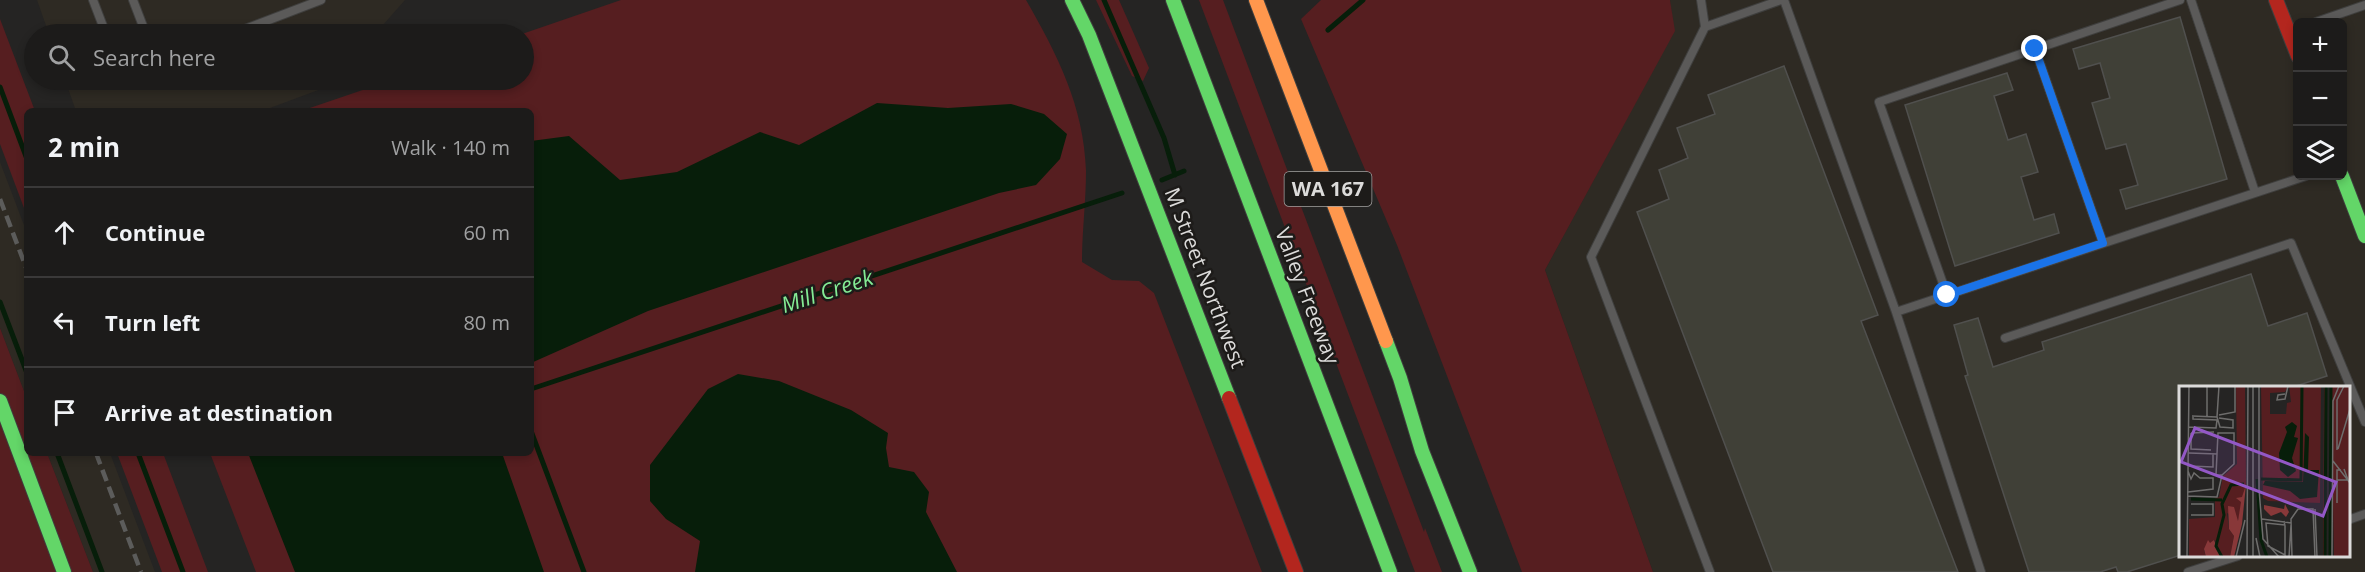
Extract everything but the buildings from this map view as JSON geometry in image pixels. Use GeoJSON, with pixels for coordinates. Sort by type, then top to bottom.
{"type":"FeatureCollection","features":[{"type":"Feature","properties":{"kind":"main road","name":"M Street Northwest"},"geometry":{"type":"LineString","coordinates":[[1072,0],[1089,35],[1296,572]]}},
{"type":"Feature","properties":{"kind":"main road"},"geometry":{"type":"LineString","coordinates":[[1161,0],[1276,272]]}},
{"type":"Feature","properties":{"kind":"main road","name":"Valley Freeway"},"geometry":{"type":"LineString","coordinates":[[1173,0],[1390,572]]}},
{"type":"Feature","properties":{"kind":"main road","name":"WA 167"},"geometry":{"type":"LineString","coordinates":[[1256,0],[1400,378],[1422,451],[1470,572]]}},
{"type":"Feature","properties":{"kind":"main road"},"geometry":{"type":"LineString","coordinates":[[2276,0],[2293,31]]}},
{"type":"Feature","properties":{"kind":"main road"},"geometry":{"type":"LineString","coordinates":[[2344,180],[2365,236]]}},
{"type":"Feature","properties":{"kind":"main road"},"geometry":{"type":"LineString","coordinates":[[0,400],[64,572]]}},
{"type":"Feature","properties":{"kind":"lane"},"geometry":{"type":"LineString","coordinates":[[93,0],[102,24]]}},
{"type":"Feature","properties":{"kind":"lane"},"geometry":{"type":"LineString","coordinates":[[133,0],[142,24]]}},
{"type":"Feature","properties":{"kind":"lane"},"geometry":{"type":"LineString","coordinates":[[258,24],[321,0]]}},
{"type":"Feature","properties":{"kind":"lane"},"geometry":{"type":"LineString","coordinates":[[1701,0],[1705,27],[1591,257],[1710,572]]}},
{"type":"Feature","properties":{"kind":"lane"},"geometry":{"type":"LineString","coordinates":[[1705,27],[1782,0],[1896,312],[1981,572]]}},
{"type":"Feature","properties":{"kind":"lane"},"geometry":{"type":"LineString","coordinates":[[1947,295],[1879,102],[2180,0]]}},
{"type":"Feature","properties":{"kind":"lane"},"geometry":{"type":"LineString","coordinates":[[2191,0],[2255,192]]}},
{"type":"Feature","properties":{"kind":"lane"},"geometry":{"type":"LineString","coordinates":[[2328,18],[2365,5]]}},
{"type":"Feature","properties":{"kind":"lane"},"geometry":{"type":"LineString","coordinates":[[2035,49],[2103,243]]}},
{"type":"Feature","properties":{"kind":"lane"},"geometry":{"type":"LineString","coordinates":[[1896,312],[2293,180]]}},
{"type":"Feature","properties":{"kind":"lane"},"geometry":{"type":"LineString","coordinates":[[2005,338],[2291,243],[2365,422]]}},
{"type":"Feature","properties":{"kind":"lane"},"geometry":{"type":"LineString","coordinates":[[2350,520],[2365,514]]}},
{"type":"Feature","properties":{"kind":"lane"},"geometry":{"type":"LineString","coordinates":[[2188,572],[2232,557]]}},
{"type":"Feature","properties":{"kind":"shaded area"},"geometry":{"type":"Polygon","coordinates":[[[37,0],[405,0],[384,24],[45,24],[37,0]]]}},
{"type":"Feature","properties":{"kind":"shaded area"},"geometry":{"type":"Polygon","coordinates":[[[621,0],[1026,0],[1067,81],[1080,124],[1086,171],[1082,262],[1112,280],[1139,281],[1154,293],[1262,572],[256,572],[211,456],[534,456],[534,108],[310,108],[363,90],[534,90],[534,30],[621,0]]]}},
{"type":"Feature","properties":{"kind":"shaded area"},"geometry":{"type":"Polygon","coordinates":[[[1096,0],[1119,0],[1149,68],[1143,81],[1132,76],[1096,0]]]}},
{"type":"Feature","properties":{"kind":"shaded area"},"geometry":{"type":"Polygon","coordinates":[[[1199,0],[1223,0],[1424,532],[1425,528],[1442,572],[1415,572],[1199,0]]]}},
{"type":"Feature","properties":{"kind":"shaded area"},"geometry":{"type":"Polygon","coordinates":[[[1321,0],[1670,0],[1675,31],[1545,270],[1653,572],[1522,572],[1397,245],[1301,19],[1321,0]]]}},
{"type":"Feature","properties":{"kind":"shaded area"},"geometry":{"type":"Polygon","coordinates":[[[1670,0],[2365,0],[2365,572],[1653,572],[1545,270],[1674,31],[1670,0]]]}},
{"type":"Feature","properties":{"kind":"shaded area"},"geometry":{"type":"Polygon","coordinates":[[[0,19],[24,82],[24,90],[27,90],[34,108],[24,108],[24,208],[0,144],[0,19]]]}},
{"type":"Feature","properties":{"kind":"shaded area"},"geometry":{"type":"Polygon","coordinates":[[[69,90],[318,90],[270,108],[75,108],[69,90]]]}},
{"type":"Feature","properties":{"kind":"shaded area"},"geometry":{"type":"Polygon","coordinates":[[[877,103],[948,108],[1011,104],[1044,114],[1067,134],[1060,159],[1036,185],[999,193],[648,311],[534,362],[534,141],[569,136],[620,180],[677,172],[760,132],[799,145],[877,103]]]}},
{"type":"Feature","properties":{"kind":"shaded area"},"geometry":{"type":"Polygon","coordinates":[[[0,162],[24,225],[24,391],[0,328],[0,162]]]}},
{"type":"Feature","properties":{"kind":"shaded area"},"geometry":{"type":"Polygon","coordinates":[[[0,328],[24,391],[24,456],[48,456],[93,572],[0,572],[0,328]]]}},
{"type":"Feature","properties":{"kind":"shaded area"},"geometry":{"type":"Polygon","coordinates":[[[738,374],[779,381],[851,410],[888,433],[886,448],[889,467],[914,472],[929,492],[926,512],[957,572],[695,572],[700,541],[666,519],[650,501],[650,465],[708,389],[738,374]]]}},
{"type":"Feature","properties":{"kind":"shaded area"},"geometry":{"type":"Polygon","coordinates":[[[48,456],[111,456],[155,572],[93,572],[48,456]]]}},
{"type":"Feature","properties":{"kind":"shaded area"},"geometry":{"type":"Polygon","coordinates":[[[118,456],[164,456],[208,572],[162,572],[118,456]]]}},
{"type":"Feature","properties":{"kind":"shaded area"},"geometry":{"type":"Polygon","coordinates":[[[249,456],[503,456],[544,572],[295,572],[249,456]]]}},
{"type":"Feature","properties":{"kind":"waterway"},"geometry":{"type":"LineString","coordinates":[[1104,0],[1164,138],[1175,175]]}},
{"type":"Feature","properties":{"kind":"waterway","name":"Mill Creek"},"geometry":{"type":"LineString","coordinates":[[1328,30],[1363,0]]}},
{"type":"Feature","properties":{"kind":"waterway"},"geometry":{"type":"LineString","coordinates":[[0,87],[24,151]]}},
{"type":"Feature","properties":{"kind":"waterway","name":"Mill Creek"},"geometry":{"type":"LineString","coordinates":[[1162,180],[1184,171]]}},
{"type":"Feature","properties":{"kind":"waterway","name":"Mill Creek"},"geometry":{"type":"LineString","coordinates":[[534,388],[1122,193]]}},
{"type":"Feature","properties":{"kind":"waterway"},"geometry":{"type":"LineString","coordinates":[[0,302],[24,365]]}},
{"type":"Feature","properties":{"kind":"waterway","name":"Mill Creek"},"geometry":{"type":"LineString","coordinates":[[534,439],[584,572]]}},
{"type":"Feature","properties":{"kind":"waterway"},"geometry":{"type":"LineString","coordinates":[[58,456],[102,572]]}},
{"type":"Feature","properties":{"kind":"waterway"},"geometry":{"type":"LineString","coordinates":[[139,456],[183,572]]}},
{"type":"Feature","properties":{"kind":"railway"},"geometry":{"type":"LineString","coordinates":[[0,199],[24,262]]}},
{"type":"Feature","properties":{"kind":"railway"},"geometry":{"type":"LineString","coordinates":[[97,456],[141,572]]}},
{"type":"Feature","properties":{"kind":"traffic: fast"},"geometry":{"type":"LineString","coordinates":[[1072,0],[1089,35],[1229,398]]}},
{"type":"Feature","properties":{"kind":"traffic: fast"},"geometry":{"type":"LineString","coordinates":[[1173,0],[1390,572]]}},
{"type":"Feature","properties":{"kind":"traffic: fast"},"geometry":{"type":"LineString","coordinates":[[2344,180],[2365,236]]}},
{"type":"Feature","properties":{"kind":"traffic: fast"},"geometry":{"type":"LineString","coordinates":[[1386,341],[1422,451],[1470,572]]}},
{"type":"Feature","properties":{"kind":"traffic: fast"},"geometry":{"type":"LineString","coordinates":[[0,401],[64,572]]}},
{"type":"Feature","properties":{"kind":"traffic: slow"},"geometry":{"type":"LineString","coordinates":[[1256,0],[1386,341]]}},
{"type":"Feature","properties":{"kind":"traffic: jam"},"geometry":{"type":"LineString","coordinates":[[2276,0],[2293,43]]}},
{"type":"Feature","properties":{"kind":"traffic: jam"},"geometry":{"type":"LineString","coordinates":[[1229,398],[1296,572]]}},
{"type":"Feature","properties":{"kind":"route"},"geometry":{"type":"LineString","coordinates":[[1947,295],[2103,243],[2035,49]]}}]}
